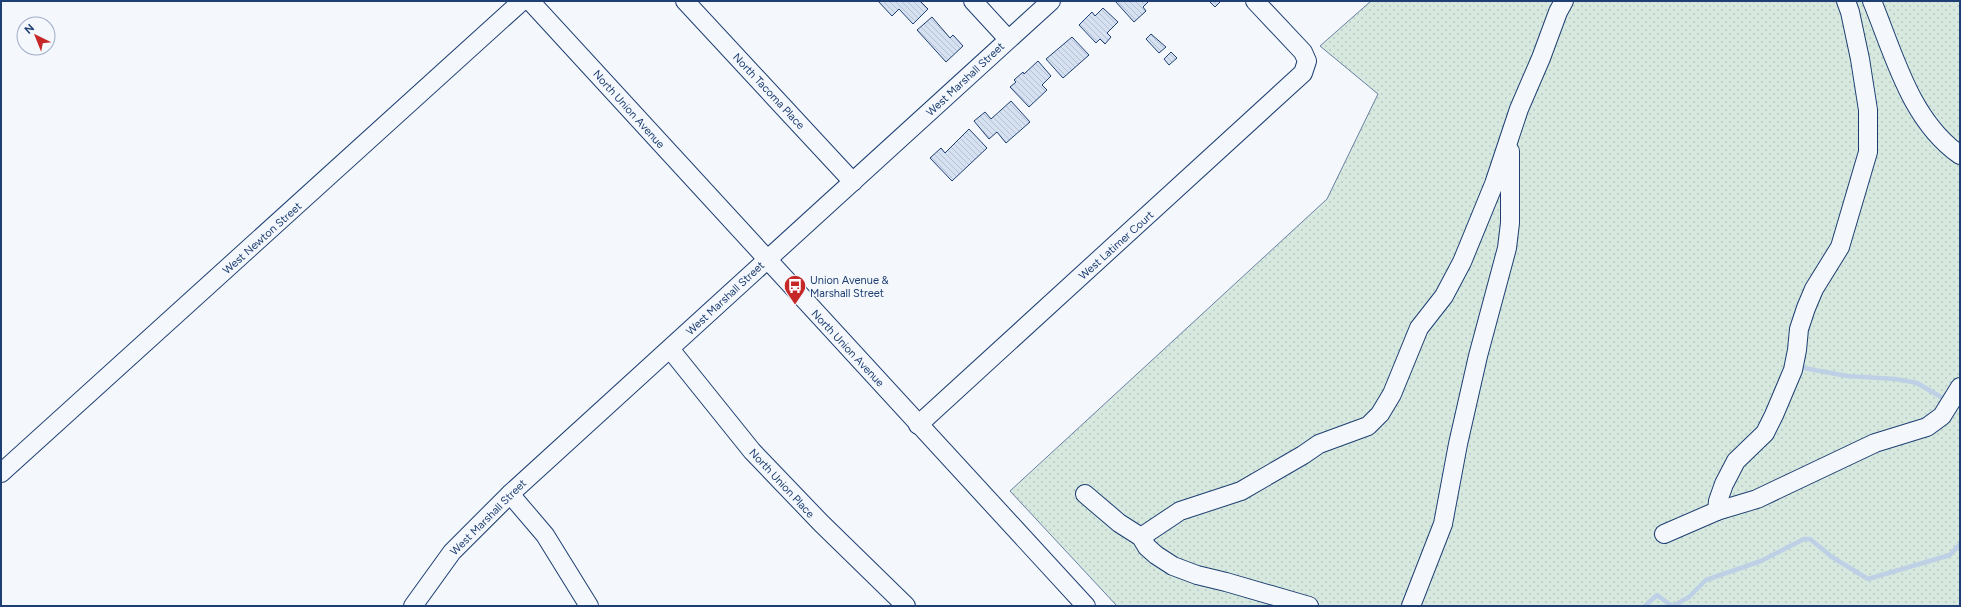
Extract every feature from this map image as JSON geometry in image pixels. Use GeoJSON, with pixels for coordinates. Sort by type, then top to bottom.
{"type":"FeatureCollection","features":[{"type":"Feature","properties":{"kind":"street","name":"West Newton Street"},"geometry":{"type":"LineString","coordinates":[[1,473],[522,1]]}},
{"type":"Feature","properties":{"kind":"street","name":"North Union Avenue"},"geometry":{"type":"LineString","coordinates":[[530,1],[766,260],[1086,606]]}},
{"type":"Feature","properties":{"kind":"street","name":"North Tacoma Place"},"geometry":{"type":"LineString","coordinates":[[685,1],[853,182]]}},
{"type":"Feature","properties":{"kind":"street"},"geometry":{"type":"LineString","coordinates":[[973,1],[1008,39]]}},
{"type":"Feature","properties":{"kind":"street","name":"West Marshall Street"},"geometry":{"type":"LineString","coordinates":[[413,606],[452,552],[510,494],[1051,1]]}},
{"type":"Feature","properties":{"kind":"street","name":"West Latimer Court"},"geometry":{"type":"LineString","coordinates":[[918,425],[1303,73],[1307,61],[1303,52],[1255,1]]}},
{"type":"Feature","properties":{"kind":"street"},"geometry":{"type":"LineString","coordinates":[[1141,537],[1180,511],[1204,502],[1234,494],[1278,470],[1319,444],[1364,428],[1373,422],[1392,394],[1419,328],[1444,296],[1455,278],[1487,203],[1518,109],[1564,1]]}},
{"type":"Feature","properties":{"kind":"street"},"geometry":{"type":"LineString","coordinates":[[1717,511],[1718,501],[1724,484],[1736,461],[1764,433],[1774,415],[1793,370],[1799,329],[1814,289],[1840,247],[1868,152],[1868,110],[1860,59],[1850,12],[1846,1]]}},
{"type":"Feature","properties":{"kind":"street"},"geometry":{"type":"LineString","coordinates":[[1872,1],[1907,89],[1926,121],[1949,148],[1960,155]]}},
{"type":"Feature","properties":{"kind":"street"},"geometry":{"type":"LineString","coordinates":[[1411,606],[1443,524],[1458,444],[1476,363],[1507,248],[1510,223],[1510,135]]}},
{"type":"Feature","properties":{"kind":"street","name":"North Union Place"},"geometry":{"type":"LineString","coordinates":[[670,349],[752,451],[821,524],[906,606]]}},
{"type":"Feature","properties":{"kind":"street"},"geometry":{"type":"LineString","coordinates":[[1664,534],[1717,511],[1757,499],[1875,444],[1928,427],[1942,416],[1954,397]]}},
{"type":"Feature","properties":{"kind":"street"},"geometry":{"type":"LineString","coordinates":[[510,494],[545,535],[589,606]]}},
{"type":"Feature","properties":{"kind":"street"},"geometry":{"type":"LineString","coordinates":[[1085,494],[1119,523],[1141,537],[1147,547],[1156,555],[1183,571],[1309,606]]}},
{"type":"Feature","properties":{"kind":"shaded area"},"geometry":{"type":"Polygon","coordinates":[[[1371,1],[1960,1],[1960,606],[1117,606],[1010,491],[1327,199],[1378,94],[1320,46],[1371,1]]]}},
{"type":"Feature","properties":{"kind":"building"},"geometry":{"type":"Polygon","coordinates":[[[878,1],[920,1],[928,9],[913,24],[899,9],[892,16],[878,1]]]}},
{"type":"Feature","properties":{"kind":"building"},"geometry":{"type":"Polygon","coordinates":[[[1115,1],[1149,1],[1143,7],[1146,11],[1134,22],[1115,1]]]}},
{"type":"Feature","properties":{"kind":"building"},"geometry":{"type":"Polygon","coordinates":[[[1209,1],[1219,1],[1220,2],[1215,7],[1209,1]]]}},
{"type":"Feature","properties":{"kind":"building"},"geometry":{"type":"Polygon","coordinates":[[[1103,8],[1118,22],[1107,33],[1111,37],[1105,44],[1100,39],[1096,43],[1079,25],[1092,12],[1095,16],[1103,8]]]}},
{"type":"Feature","properties":{"kind":"building"},"geometry":{"type":"Polygon","coordinates":[[[932,17],[950,38],[953,35],[963,46],[946,62],[917,30],[932,17]]]}},
{"type":"Feature","properties":{"kind":"building"},"geometry":{"type":"Polygon","coordinates":[[[1151,34],[1166,47],[1159,53],[1146,39],[1151,34]]]}},
{"type":"Feature","properties":{"kind":"building"},"geometry":{"type":"Polygon","coordinates":[[[1072,37],[1089,55],[1063,78],[1046,59],[1072,37]]]}},
{"type":"Feature","properties":{"kind":"building"},"geometry":{"type":"Polygon","coordinates":[[[1171,52],[1177,58],[1169,65],[1164,59],[1171,52]]]}},
{"type":"Feature","properties":{"kind":"building"},"geometry":{"type":"Polygon","coordinates":[[[1038,61],[1051,76],[1042,85],[1047,90],[1029,107],[1010,87],[1016,82],[1014,80],[1023,72],[1024,74],[1038,61]]]}},
{"type":"Feature","properties":{"kind":"building"},"geometry":{"type":"Polygon","coordinates":[[[1011,101],[1030,122],[1006,143],[997,132],[989,139],[974,121],[985,112],[991,119],[1011,101]]]}},
{"type":"Feature","properties":{"kind":"building"},"geometry":{"type":"Polygon","coordinates":[[[969,129],[987,148],[952,181],[930,158],[941,148],[945,153],[969,129]]]}},
{"type":"Feature","properties":{"kind":"waterway"},"geometry":{"type":"LineString","coordinates":[[1804,368],[1847,376],[1896,379],[1917,383],[1946,400]]}},
{"type":"Feature","properties":{"kind":"waterway"},"geometry":{"type":"LineString","coordinates":[[1673,606],[1689,597],[1706,580],[1761,561],[1804,539],[1810,539],[1832,557],[1868,579],[1950,555],[1960,544]]}},
{"type":"Feature","properties":{"kind":"waterway"},"geometry":{"type":"LineString","coordinates":[[1645,606],[1657,595],[1672,606]]}},
{"type":"Feature","properties":{"kind":"place","name":"Union Avenue & Marshall Street"},"geometry":{"type":"Point","coordinates":[795,306]}}]}
